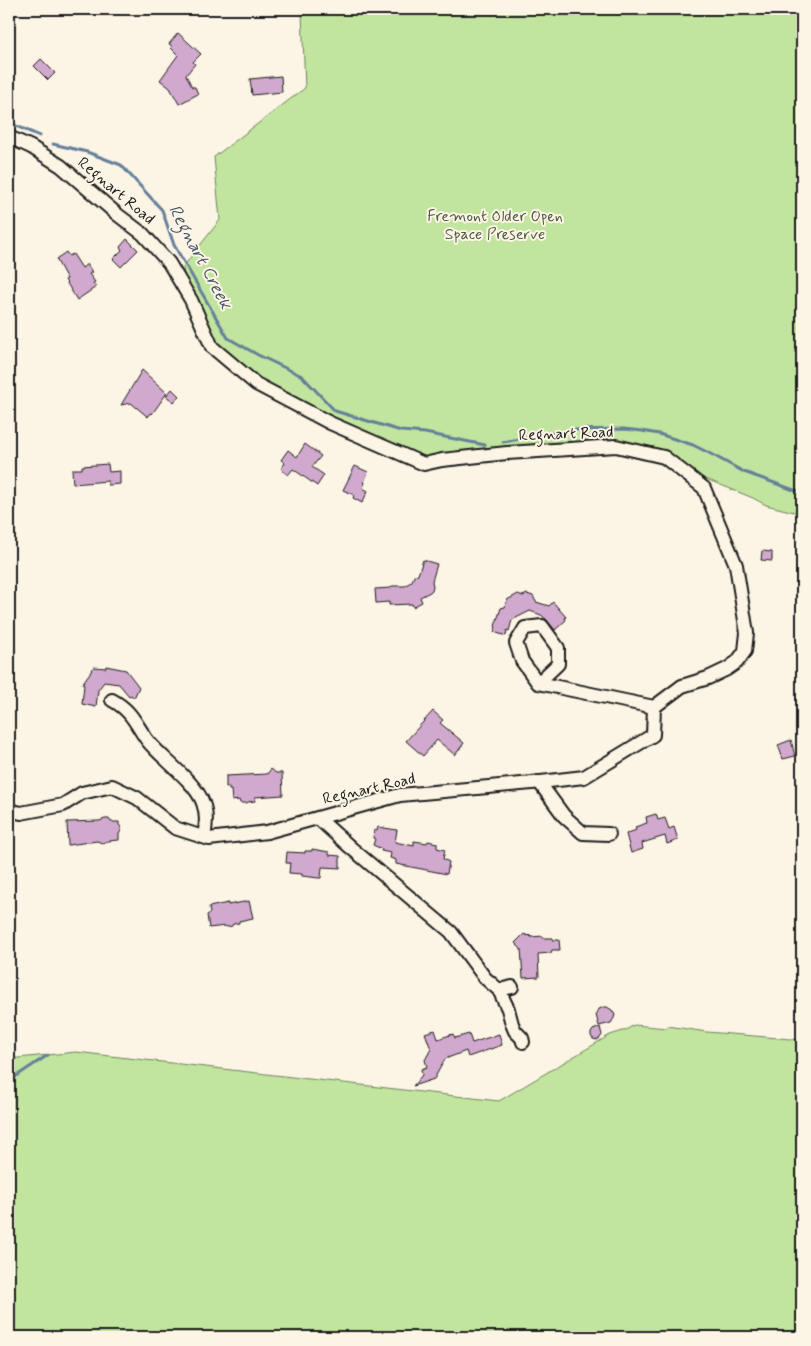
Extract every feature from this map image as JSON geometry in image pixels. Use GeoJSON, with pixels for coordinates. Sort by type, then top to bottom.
{"type":"FeatureCollection","features":[{"type":"Feature","properties":{"kind":"street","name":"Regnart Road"},"geometry":{"type":"LineString","coordinates":[[9,137],[31,146],[61,166],[143,234],[169,263],[191,300],[212,347],[256,384],[330,423],[424,464],[507,452],[616,446],[664,457],[704,488],[736,565],[747,633],[745,651],[737,662],[708,678],[682,686],[654,706],[653,735],[584,777],[400,795],[266,832],[209,839],[175,828],[137,798],[112,786],[82,793],[63,806],[21,813],[9,810]]}},
{"type":"Feature","properties":{"kind":"street"},"geometry":{"type":"LineString","coordinates":[[538,683],[654,706]]}},
{"type":"Feature","properties":{"kind":"street"},"geometry":{"type":"LineString","coordinates":[[112,700],[122,705],[147,740],[196,790],[204,804],[206,828],[204,837]]}},
{"type":"Feature","properties":{"kind":"street"},"geometry":{"type":"LineString","coordinates":[[539,782],[564,816],[583,833],[609,834]]}},
{"type":"Feature","properties":{"kind":"street"},"geometry":{"type":"LineString","coordinates":[[318,818],[451,932],[485,978],[505,988],[512,1024],[523,1042]]}},
{"type":"Feature","properties":{"kind":"green space","name":"Fremont Older Open Space Preserve"},"geometry":{"type":"Polygon","coordinates":[[[268,9],[802,9],[802,514],[766,505],[664,462],[615,449],[411,464],[331,428],[209,348],[187,299],[183,267],[220,220],[214,157],[305,88],[302,13],[268,9]]]}},
{"type":"Feature","properties":{"kind":"green space"},"geometry":{"type":"Polygon","coordinates":[[[634,1025],[667,1028],[668,1026],[707,1032],[802,1040],[802,1337],[9,1337],[9,1059],[76,1052],[499,1101],[610,1035],[626,1030],[634,1025]]]}},
{"type":"Feature","properties":{"kind":"building"},"geometry":{"type":"Polygon","coordinates":[[[178,33],[201,54],[193,62],[195,64],[186,75],[198,94],[179,104],[170,88],[160,80],[178,55],[169,44],[178,33]]]}},
{"type":"Feature","properties":{"kind":"building"},"geometry":{"type":"Polygon","coordinates":[[[41,59],[55,73],[48,80],[34,66],[41,59]]]}},
{"type":"Feature","properties":{"kind":"building"},"geometry":{"type":"Polygon","coordinates":[[[281,76],[282,92],[252,95],[250,79],[281,76]]]}},
{"type":"Feature","properties":{"kind":"building"},"geometry":{"type":"Polygon","coordinates":[[[127,239],[138,250],[121,267],[113,259],[122,250],[120,247],[127,239]]]}},
{"type":"Feature","properties":{"kind":"building"},"geometry":{"type":"Polygon","coordinates":[[[66,252],[69,256],[73,254],[82,268],[87,264],[92,272],[89,274],[95,282],[93,283],[96,287],[77,300],[65,280],[67,279],[56,259],[66,252]]]}},
{"type":"Feature","properties":{"kind":"building"},"geometry":{"type":"Polygon","coordinates":[[[142,370],[167,393],[148,417],[131,403],[121,405],[142,370]]]}},
{"type":"Feature","properties":{"kind":"building"},"geometry":{"type":"Polygon","coordinates":[[[172,389],[179,396],[174,402],[166,396],[172,389]]]}},
{"type":"Feature","properties":{"kind":"building"},"geometry":{"type":"Polygon","coordinates":[[[305,444],[321,456],[312,467],[324,475],[317,486],[293,469],[288,475],[281,469],[285,463],[281,460],[288,450],[297,457],[305,444]]]}},
{"type":"Feature","properties":{"kind":"building"},"geometry":{"type":"Polygon","coordinates":[[[108,464],[109,472],[120,471],[120,484],[108,485],[108,481],[73,484],[72,469],[82,469],[82,466],[108,464]]]}},
{"type":"Feature","properties":{"kind":"building"},"geometry":{"type":"Polygon","coordinates":[[[355,466],[368,472],[363,488],[368,491],[362,503],[353,498],[354,495],[343,490],[355,466]]]}},
{"type":"Feature","properties":{"kind":"building"},"geometry":{"type":"Polygon","coordinates":[[[762,551],[772,552],[772,561],[761,560],[762,551]]]}},
{"type":"Feature","properties":{"kind":"building"},"geometry":{"type":"Polygon","coordinates":[[[423,560],[437,564],[432,581],[432,590],[420,597],[422,602],[413,607],[412,604],[389,605],[389,602],[376,603],[375,589],[405,586],[412,581],[414,576],[418,575],[423,560]]]}},
{"type":"Feature","properties":{"kind":"building"},"geometry":{"type":"Polygon","coordinates":[[[518,594],[533,596],[536,602],[549,606],[553,602],[566,617],[566,620],[555,630],[541,615],[530,611],[512,620],[506,636],[494,632],[501,608],[505,607],[507,600],[518,594]]]}},
{"type":"Feature","properties":{"kind":"building"},"geometry":{"type":"Polygon","coordinates":[[[106,666],[126,670],[139,687],[134,698],[131,695],[129,696],[119,684],[104,682],[98,690],[96,707],[82,704],[84,685],[82,684],[94,667],[106,668],[106,666]]]}},
{"type":"Feature","properties":{"kind":"building"},"geometry":{"type":"Polygon","coordinates":[[[433,711],[443,720],[440,723],[464,743],[455,755],[437,740],[423,756],[406,741],[433,711]]]}},
{"type":"Feature","properties":{"kind":"building"},"geometry":{"type":"Polygon","coordinates":[[[791,740],[795,756],[783,759],[778,745],[791,740]]]}},
{"type":"Feature","properties":{"kind":"building"},"geometry":{"type":"Polygon","coordinates":[[[271,769],[276,773],[282,773],[283,795],[255,797],[255,801],[247,803],[240,803],[239,800],[232,801],[231,790],[229,790],[229,787],[226,787],[226,776],[267,774],[271,769]]]}},
{"type":"Feature","properties":{"kind":"building"},"geometry":{"type":"Polygon","coordinates":[[[656,814],[658,820],[665,818],[669,829],[674,827],[678,840],[667,844],[665,836],[642,843],[643,849],[631,853],[626,834],[636,830],[635,827],[647,823],[646,817],[656,814]]]}},
{"type":"Feature","properties":{"kind":"building"},"geometry":{"type":"Polygon","coordinates":[[[109,819],[111,822],[119,822],[121,831],[119,840],[68,845],[67,822],[99,821],[109,819]]]}},
{"type":"Feature","properties":{"kind":"building"},"geometry":{"type":"Polygon","coordinates":[[[378,827],[397,830],[395,842],[414,846],[414,841],[437,843],[437,848],[445,850],[443,859],[449,862],[447,874],[396,864],[396,860],[390,858],[391,853],[381,851],[382,849],[373,845],[375,839],[373,838],[374,830],[377,831],[378,827]]]}},
{"type":"Feature","properties":{"kind":"building"},"geometry":{"type":"Polygon","coordinates":[[[312,849],[329,852],[329,855],[340,856],[340,868],[322,867],[321,878],[289,873],[290,863],[286,863],[287,852],[305,853],[305,851],[312,851],[312,849]]]}},
{"type":"Feature","properties":{"kind":"building"},"geometry":{"type":"Polygon","coordinates":[[[249,901],[253,918],[239,921],[239,923],[232,926],[209,928],[207,915],[210,913],[209,907],[249,901]]]}},
{"type":"Feature","properties":{"kind":"building"},"geometry":{"type":"Polygon","coordinates":[[[524,934],[531,937],[543,936],[543,938],[559,940],[560,950],[538,954],[539,977],[523,978],[521,949],[515,943],[524,934]]]}},
{"type":"Feature","properties":{"kind":"building"},"geometry":{"type":"Polygon","coordinates":[[[604,1007],[612,1010],[615,1015],[611,1023],[599,1026],[596,1015],[599,1009],[604,1007]]]}},
{"type":"Feature","properties":{"kind":"building"},"geometry":{"type":"Polygon","coordinates":[[[600,1027],[602,1035],[597,1040],[593,1039],[591,1033],[600,1027]]]}},
{"type":"Feature","properties":{"kind":"building"},"geometry":{"type":"Polygon","coordinates":[[[435,1030],[438,1039],[453,1034],[455,1038],[469,1034],[472,1043],[499,1034],[502,1045],[468,1057],[466,1051],[445,1059],[434,1079],[413,1086],[422,1075],[421,1069],[427,1067],[425,1060],[431,1049],[425,1033],[435,1030]]]}},
{"type":"Feature","properties":{"kind":"waterway","name":"Regnart Creek"},"geometry":{"type":"LineString","coordinates":[[9,123],[40,136]]}},
{"type":"Feature","properties":{"kind":"waterway","name":"Regnart Creek"},"geometry":{"type":"LineString","coordinates":[[53,144],[87,152],[121,165],[162,210],[174,245],[228,338],[302,376],[335,411],[401,431],[425,433],[485,445]]}},
{"type":"Feature","properties":{"kind":"waterway","name":"Regnart Creek"},"geometry":{"type":"LineString","coordinates":[[503,442],[570,430],[624,429],[642,431],[659,434],[693,445],[744,472],[802,492]]}},
{"type":"Feature","properties":{"kind":"waterway"},"geometry":{"type":"LineString","coordinates":[[9,1081],[48,1055]]}}]}
